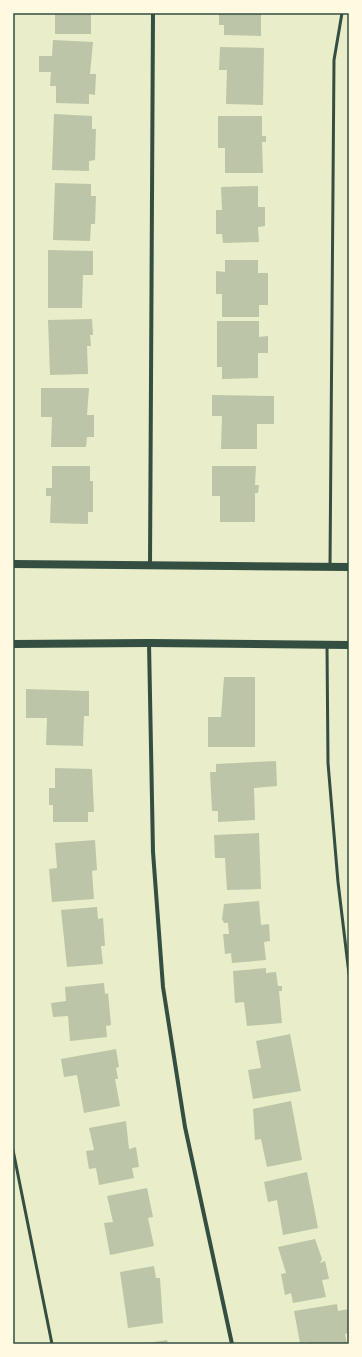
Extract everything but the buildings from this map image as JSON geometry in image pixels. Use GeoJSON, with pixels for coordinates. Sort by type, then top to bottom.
{"type":"FeatureCollection","features":[{"type":"Feature","properties":{"kind":"main road"},"geometry":{"type":"LineString","coordinates":[[13,564],[349,567]]}},
{"type":"Feature","properties":{"kind":"main road"},"geometry":{"type":"LineString","coordinates":[[13,644],[149,643],[349,645]]}},
{"type":"Feature","properties":{"kind":"street"},"geometry":{"type":"LineString","coordinates":[[150,565],[153,13]]}},
{"type":"Feature","properties":{"kind":"street"},"geometry":{"type":"LineString","coordinates":[[149,643],[153,852],[163,987],[185,1127],[232,1344]]}},
{"type":"Feature","properties":{"kind":"lane"},"geometry":{"type":"LineString","coordinates":[[330,567],[334,60],[342,13]]}},
{"type":"Feature","properties":{"kind":"lane"},"geometry":{"type":"LineString","coordinates":[[327,645],[328,763],[338,882],[349,974]]}},
{"type":"Feature","properties":{"kind":"lane"},"geometry":{"type":"LineString","coordinates":[[13,1150],[52,1344]]}}]}
